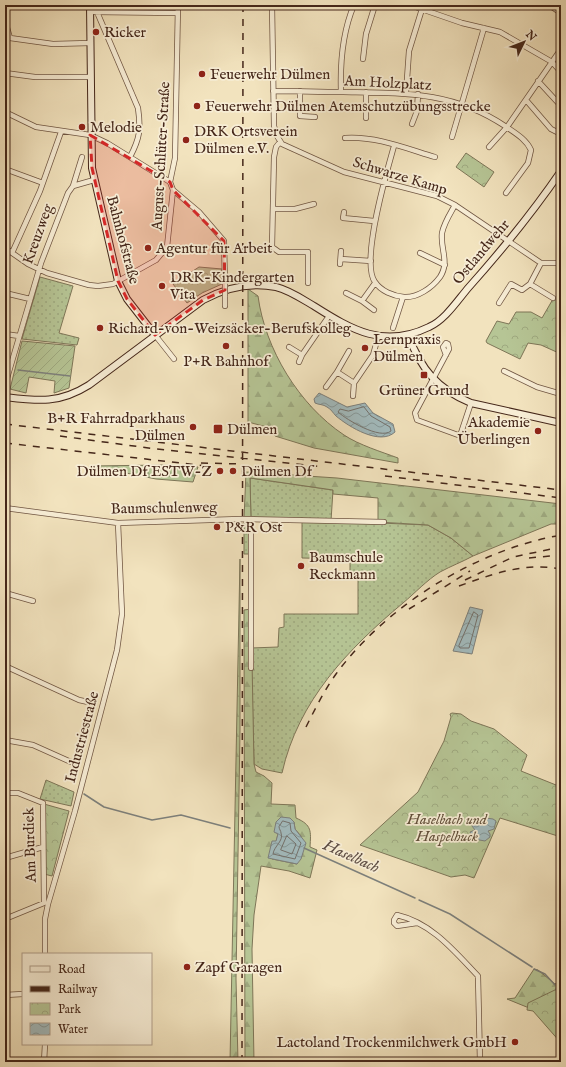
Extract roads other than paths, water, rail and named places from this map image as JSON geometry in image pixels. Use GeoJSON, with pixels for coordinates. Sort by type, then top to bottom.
{"type":"FeatureCollection","features":[{"type":"Feature","properties":{"kind":"street"},"geometry":{"type":"LineString","coordinates":[[7,5],[6,31],[10,38],[46,43],[90,43]]}},
{"type":"Feature","properties":{"kind":"street"},"geometry":{"type":"LineString","coordinates":[[90,5],[136,101],[140,124],[138,142],[130,157]]}},
{"type":"Feature","properties":{"kind":"street","name":"August-Schlüter-Straße"},"geometry":{"type":"LineString","coordinates":[[5,248],[39,270],[98,286],[113,284],[156,260],[164,252],[169,235],[174,190],[170,182],[175,158],[178,5]]}},
{"type":"Feature","properties":{"kind":"street"},"geometry":{"type":"LineString","coordinates":[[272,5],[272,91],[275,131],[280,142],[276,147],[274,156],[272,247],[279,252],[308,252],[308,283]]}},
{"type":"Feature","properties":{"kind":"street"},"geometry":{"type":"LineString","coordinates":[[341,92],[340,66],[342,49],[348,18],[354,5]]}},
{"type":"Feature","properties":{"kind":"street"},"geometry":{"type":"LineString","coordinates":[[363,59],[366,34],[374,5]]}},
{"type":"Feature","properties":{"kind":"street"},"geometry":{"type":"LineString","coordinates":[[410,5],[500,32],[552,62],[561,72]]}},
{"type":"Feature","properties":{"kind":"street"},"geometry":{"type":"LineString","coordinates":[[549,5],[561,13]]}},
{"type":"Feature","properties":{"kind":"street"},"geometry":{"type":"LineString","coordinates":[[406,93],[409,51],[422,8]]}},
{"type":"Feature","properties":{"kind":"street"},"geometry":{"type":"LineString","coordinates":[[94,12],[177,13]]}},
{"type":"Feature","properties":{"kind":"street"},"geometry":{"type":"LineString","coordinates":[[90,135],[90,43],[94,12]]}},
{"type":"Feature","properties":{"kind":"street"},"geometry":{"type":"LineString","coordinates":[[452,137],[463,104],[484,28]]}},
{"type":"Feature","properties":{"kind":"street"},"geometry":{"type":"LineString","coordinates":[[489,147],[526,100],[561,49]]}},
{"type":"Feature","properties":{"kind":"street"},"geometry":{"type":"LineString","coordinates":[[5,73],[35,77],[90,77]]}},
{"type":"Feature","properties":{"kind":"street"},"geometry":{"type":"LineString","coordinates":[[538,81],[561,106]]}},
{"type":"Feature","properties":{"kind":"street","name":"Am Holzplatz"},"geometry":{"type":"LineString","coordinates":[[272,91],[406,93],[418,94],[463,104],[506,127],[525,140],[531,150],[528,163],[506,193]]}},
{"type":"Feature","properties":{"kind":"street"},"geometry":{"type":"LineString","coordinates":[[300,91],[300,118],[315,117]]}},
{"type":"Feature","properties":{"kind":"street"},"geometry":{"type":"LineString","coordinates":[[366,92],[366,118]]}},
{"type":"Feature","properties":{"kind":"street"},"geometry":{"type":"LineString","coordinates":[[412,124],[414,122],[417,110],[418,94]]}},
{"type":"Feature","properties":{"kind":"street"},"geometry":{"type":"LineString","coordinates":[[526,100],[551,129],[561,134]]}},
{"type":"Feature","properties":{"kind":"street"},"geometry":{"type":"LineString","coordinates":[[5,112],[36,127],[61,132],[90,135],[130,157],[170,182]]}},
{"type":"Feature","properties":{"kind":"street"},"geometry":{"type":"LineString","coordinates":[[12,253],[43,183],[61,132]]}},
{"type":"Feature","properties":{"kind":"street","name":"Bahnhofstraße"},"geometry":{"type":"LineString","coordinates":[[90,135],[91,161],[94,180],[118,281],[127,299],[174,359]]}},
{"type":"Feature","properties":{"kind":"street"},"geometry":{"type":"LineString","coordinates":[[345,138],[366,138],[435,157]]}},
{"type":"Feature","properties":{"kind":"street","name":"Schwarze Kamp"},"geometry":{"type":"LineString","coordinates":[[280,142],[330,166],[437,196],[454,205],[542,263]]}},
{"type":"Feature","properties":{"kind":"street"},"geometry":{"type":"LineString","coordinates":[[394,146],[374,221],[371,261],[372,276],[375,283],[385,292],[403,297],[414,296],[428,288],[439,278],[445,265],[442,234],[454,205]]}},
{"type":"Feature","properties":{"kind":"street","name":"Kreuzweg"},"geometry":{"type":"LineString","coordinates":[[5,385],[39,270],[68,193],[73,186],[82,157]]}},
{"type":"Feature","properties":{"kind":"street"},"geometry":{"type":"LineString","coordinates":[[5,169],[43,183]]}},
{"type":"Feature","properties":{"kind":"street","name":"Ostlandwehr"},"geometry":{"type":"LineString","coordinates":[[378,337],[408,335],[430,327],[441,319],[508,241],[561,171]]}},
{"type":"Feature","properties":{"kind":"street"},"geometry":{"type":"LineString","coordinates":[[73,186],[94,180]]}},
{"type":"Feature","properties":{"kind":"street"},"geometry":{"type":"LineString","coordinates":[[174,190],[199,212],[224,241],[225,306]]}},
{"type":"Feature","properties":{"kind":"street"},"geometry":{"type":"LineString","coordinates":[[274,209],[295,209],[314,204]]}},
{"type":"Feature","properties":{"kind":"street"},"geometry":{"type":"LineString","coordinates":[[344,212],[344,218],[374,221]]}},
{"type":"Feature","properties":{"kind":"street"},"geometry":{"type":"LineString","coordinates":[[341,251],[340,262],[371,261]]}},
{"type":"Feature","properties":{"kind":"street"},"geometry":{"type":"LineString","coordinates":[[420,252],[445,265]]}},
{"type":"Feature","properties":{"kind":"street"},"geometry":{"type":"LineString","coordinates":[[499,303],[511,284],[522,290],[530,284],[542,263],[561,263]]}},
{"type":"Feature","properties":{"kind":"street"},"geometry":{"type":"LineString","coordinates":[[362,301],[375,283]]}},
{"type":"Feature","properties":{"kind":"street"},"geometry":{"type":"LineString","coordinates":[[530,284],[553,298]]}},
{"type":"Feature","properties":{"kind":"street"},"geometry":{"type":"LineString","coordinates":[[5,397],[50,400],[74,394],[89,385],[207,298],[228,289],[245,285],[276,287],[297,296],[329,316],[363,333],[378,337],[373,355],[354,383],[353,396]]}},
{"type":"Feature","properties":{"kind":"street"},"geometry":{"type":"LineString","coordinates":[[5,293],[30,299]]}},
{"type":"Feature","properties":{"kind":"street"},"geometry":{"type":"LineString","coordinates":[[346,294],[362,301],[374,310]]}},
{"type":"Feature","properties":{"kind":"street"},"geometry":{"type":"LineString","coordinates":[[393,328],[403,297]]}},
{"type":"Feature","properties":{"kind":"street"},"geometry":{"type":"LineString","coordinates":[[299,362],[302,355],[329,316]]}},
{"type":"Feature","properties":{"kind":"street"},"geometry":{"type":"LineString","coordinates":[[5,334],[19,336]]}},
{"type":"Feature","properties":{"kind":"street"},"geometry":{"type":"LineString","coordinates":[[408,335],[421,364],[434,380],[451,393],[471,403],[561,423]]}},
{"type":"Feature","properties":{"kind":"street"},"geometry":{"type":"LineString","coordinates":[[289,347],[302,355]]}},
{"type":"Feature","properties":{"kind":"street"},"geometry":{"type":"LineString","coordinates":[[326,388],[349,351]]}},
{"type":"Feature","properties":{"kind":"street"},"geometry":{"type":"LineString","coordinates":[[446,355],[434,380],[415,413],[416,420],[458,435],[471,403]]}},
{"type":"Feature","properties":{"kind":"street"},"geometry":{"type":"LineString","coordinates":[[504,371],[536,387],[561,394]]}},
{"type":"Feature","properties":{"kind":"street"},"geometry":{"type":"LineString","coordinates":[[336,372],[354,383]]}},
{"type":"Feature","properties":{"kind":"street","name":"Baumschulenweg"},"geometry":{"type":"LineString","coordinates":[[5,508],[118,523],[251,519],[384,522]]}},
{"type":"Feature","properties":{"kind":"street"},"geometry":{"type":"LineString","coordinates":[[251,519],[251,668]]}},
{"type":"Feature","properties":{"kind":"street","name":"Industriestraße"},"geometry":{"type":"LineString","coordinates":[[45,953],[45,919],[48,904],[75,811],[117,650],[122,614],[118,523]]}},
{"type":"Feature","properties":{"kind":"street"},"geometry":{"type":"LineString","coordinates":[[5,593],[33,601]]}},
{"type":"Feature","properties":{"kind":"street"},"geometry":{"type":"LineString","coordinates":[[5,666],[79,700],[88,702]]}},
{"type":"Feature","properties":{"kind":"street"},"geometry":{"type":"LineString","coordinates":[[5,740],[33,745],[71,762]]}},
{"type":"Feature","properties":{"kind":"street","name":"Am Burdiek"},"geometry":{"type":"LineString","coordinates":[[5,793],[18,793],[43,803],[44,903],[5,919]]}},
{"type":"Feature","properties":{"kind":"street"},"geometry":{"type":"LineString","coordinates":[[5,858],[43,847]]}},
{"type":"Feature","properties":{"kind":"street"},"geometry":{"type":"LineString","coordinates":[[416,922],[441,936],[478,976],[480,1062]]}},
{"type":"Feature","properties":{"kind":"street"},"geometry":{"type":"LineString","coordinates":[[5,995],[22,994]]}},
{"type":"Feature","properties":{"kind":"street"},"geometry":{"type":"LineString","coordinates":[[44,1062],[45,1045]]}},
{"type":"Feature","properties":{"kind":"water"},"geometry":{"type":"Polygon","coordinates":[[[319,393],[347,407],[365,403],[373,413],[393,424],[395,432],[389,436],[381,437],[356,430],[336,416],[324,405],[315,403],[314,399],[319,393]]]}},
{"type":"Feature","properties":{"kind":"water"},"geometry":{"type":"Polygon","coordinates":[[[470,607],[483,610],[472,654],[453,651],[470,607]]]}},
{"type":"Feature","properties":{"kind":"water"},"geometry":{"type":"Polygon","coordinates":[[[281,817],[290,818],[294,822],[295,829],[306,843],[301,859],[297,864],[268,858],[272,841],[276,841],[278,834],[274,832],[276,822],[281,817]]]}},
{"type":"Feature","properties":{"kind":"water"},"geometry":{"type":"Polygon","coordinates":[[[486,818],[496,821],[494,829],[488,831],[490,837],[485,841],[474,839],[470,832],[475,830],[472,826],[473,823],[475,821],[481,822],[486,818]]]}},
{"type":"Feature","properties":{"kind":"waterway"},"geometry":{"type":"LineString","coordinates":[[18,370],[70,376]]}},
{"type":"Feature","properties":{"kind":"waterway","name":"Haselbach"},"geometry":{"type":"LineString","coordinates":[[84,794],[104,807],[152,820],[181,815],[230,828]]}},
{"type":"Feature","properties":{"kind":"waterway","name":"Haselbach"},"geometry":{"type":"LineString","coordinates":[[304,848],[415,898]]}},
{"type":"Feature","properties":{"kind":"waterway","name":"Haselbach"},"geometry":{"type":"LineString","coordinates":[[419,900],[450,914],[532,967]]}},
{"type":"Feature","properties":{"kind":"waterway","name":"Haselbach"},"geometry":{"type":"LineString","coordinates":[[534,969],[545,974],[555,985]]}},
{"type":"Feature","properties":{"kind":"waterway","name":"Haselbach"},"geometry":{"type":"LineString","coordinates":[[556,988],[556,990],[561,987]]}},
{"type":"Feature","properties":{"kind":"railway"},"geometry":{"type":"LineString","coordinates":[[242,1062],[243,5]]}},
{"type":"Feature","properties":{"kind":"railway"},"geometry":{"type":"LineString","coordinates":[[5,424],[561,490]]}},
{"type":"Feature","properties":{"kind":"railway"},"geometry":{"type":"LineString","coordinates":[[60,436],[156,449],[324,467]]}},
{"type":"Feature","properties":{"kind":"railway"},"geometry":{"type":"LineString","coordinates":[[5,443],[207,466]]}},
{"type":"Feature","properties":{"kind":"railway"},"geometry":{"type":"LineString","coordinates":[[201,463],[242,464]]}},
{"type":"Feature","properties":{"kind":"railway"},"geometry":{"type":"LineString","coordinates":[[385,476],[561,498]]}},
{"type":"Feature","properties":{"kind":"railway"},"geometry":{"type":"LineString","coordinates":[[306,727],[336,674],[357,649],[381,625],[407,604],[436,584],[466,567],[497,553],[529,542],[561,535]]}},
{"type":"Feature","properties":{"kind":"railway"},"geometry":{"type":"LineString","coordinates":[[465,580],[513,557],[561,547]]}},
{"type":"Feature","properties":{"kind":"railway"},"geometry":{"type":"LineString","coordinates":[[529,558],[561,555]]}},
{"type":"Feature","properties":{"kind":"railway"},"geometry":{"type":"LineString","coordinates":[[459,586],[509,570],[534,567],[561,569]]}},
{"type":"Feature","properties":{"kind":"railway"},"geometry":{"type":"LineString","coordinates":[[409,609],[470,571]]}},
{"type":"Feature","properties":{"kind":"place","name":"Ricker"},"geometry":{"type":"Point","coordinates":[96,32]}},
{"type":"Feature","properties":{"kind":"place","name":"Feuerwehr Dülmen"},"geometry":{"type":"Point","coordinates":[202,74]}},
{"type":"Feature","properties":{"kind":"place","name":"Feuerwehr Dülmen Atemschutzübungsstrecke"},"geometry":{"type":"Point","coordinates":[197,106]}},
{"type":"Feature","properties":{"kind":"place","name":"Melodie"},"geometry":{"type":"Point","coordinates":[82,127]}},
{"type":"Feature","properties":{"kind":"place","name":"DRK Ortsverein Dülmen e.V."},"geometry":{"type":"Point","coordinates":[186,140]}},
{"type":"Feature","properties":{"kind":"place","name":"Agentur für Arbeit"},"geometry":{"type":"Point","coordinates":[148,248]}},
{"type":"Feature","properties":{"kind":"place","name":"DRK-Kindergarten Vita"},"geometry":{"type":"Point","coordinates":[162,286]}},
{"type":"Feature","properties":{"kind":"place","name":"Richard-von-Weizsäcker-Berufskolleg"},"geometry":{"type":"Point","coordinates":[100,328]}},
{"type":"Feature","properties":{"kind":"place","name":"P+R Bahnhof"},"geometry":{"type":"Point","coordinates":[226,346]}},
{"type":"Feature","properties":{"kind":"place","name":"Lernpraxis Dülmen"},"geometry":{"type":"Point","coordinates":[365,348]}},
{"type":"Feature","properties":{"kind":"place","name":"Grüner Grund"},"geometry":{"type":"Point","coordinates":[424,375]}},
{"type":"Feature","properties":{"kind":"place","name":"B+R Fahrradparkhaus Dülmen"},"geometry":{"type":"Point","coordinates":[193,427]}},
{"type":"Feature","properties":{"kind":"place","name":"Dülmen"},"geometry":{"type":"Point","coordinates":[218,429]}},
{"type":"Feature","properties":{"kind":"place","name":"Akademie Überlingen"},"geometry":{"type":"Point","coordinates":[538,431]}},
{"type":"Feature","properties":{"kind":"place","name":"Dülmen Df ESTW-Z"},"geometry":{"type":"Point","coordinates":[220,471]}},
{"type":"Feature","properties":{"kind":"place","name":"Dülmen Df"},"geometry":{"type":"Point","coordinates":[233,471]}},
{"type":"Feature","properties":{"kind":"place","name":"P&R Ost"},"geometry":{"type":"Point","coordinates":[217,527]}},
{"type":"Feature","properties":{"kind":"place","name":"Baumschule Reckmann"},"geometry":{"type":"Point","coordinates":[301,566]}},
{"type":"Feature","properties":{"kind":"place","name":"Zapf Garagen"},"geometry":{"type":"Point","coordinates":[187,967]}},
{"type":"Feature","properties":{"kind":"place","name":"Lactoland Trockenmilchwerk GmbH"},"geometry":{"type":"Point","coordinates":[515,1042]}},
{"type":"Feature","properties":{"kind":"park label","name":"Haselbach und Haspelhuck"},"geometry":{"type":"Point","coordinates":[447,828]}}]}
